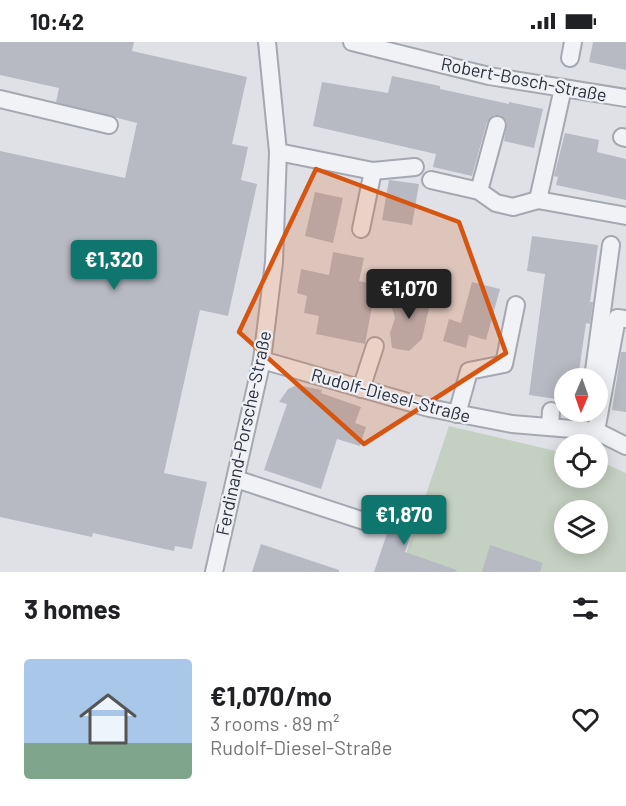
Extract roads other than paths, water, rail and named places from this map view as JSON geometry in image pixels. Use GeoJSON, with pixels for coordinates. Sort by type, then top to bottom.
{"type":"FeatureCollection","features":[{"type":"Feature","properties":{"kind":"street","name":"Ferdinand-Porsche-Straße"},"geometry":{"type":"LineString","coordinates":[[214,572],[262,360],[274,262],[278,152],[267,42]]}},
{"type":"Feature","properties":{"kind":"street","name":"Robert-Bosch-Straße"},"geometry":{"type":"LineString","coordinates":[[352,42],[489,76],[626,98]]}},
{"type":"Feature","properties":{"kind":"street"},"geometry":{"type":"LineString","coordinates":[[538,200],[563,88]]}},
{"type":"Feature","properties":{"kind":"street"},"geometry":{"type":"LineString","coordinates":[[0,99],[109,125]]}},
{"type":"Feature","properties":{"kind":"street"},"geometry":{"type":"LineString","coordinates":[[479,191],[497,125]]}},
{"type":"Feature","properties":{"kind":"street"},"geometry":{"type":"LineString","coordinates":[[278,152],[373,171],[415,167]]}},
{"type":"Feature","properties":{"kind":"street"},"geometry":{"type":"LineString","coordinates":[[361,229],[373,171]]}},
{"type":"Feature","properties":{"kind":"street"},"geometry":{"type":"LineString","coordinates":[[431,180],[479,191],[495,203],[513,207],[538,200],[626,216]]}},
{"type":"Feature","properties":{"kind":"street"},"geometry":{"type":"LineString","coordinates":[[594,368],[612,245]]}},
{"type":"Feature","properties":{"kind":"street"},"geometry":{"type":"LineString","coordinates":[[457,414],[468,371],[504,364],[516,305]]}},
{"type":"Feature","properties":{"kind":"street"},"geometry":{"type":"LineString","coordinates":[[591,431],[617,318],[626,319]]}},
{"type":"Feature","properties":{"kind":"street"},"geometry":{"type":"LineString","coordinates":[[361,389],[375,346]]}},
{"type":"Feature","properties":{"kind":"street","name":"Rudolf-Diesel-Straße"},"geometry":{"type":"LineString","coordinates":[[262,360],[457,414],[512,424],[551,419],[591,431],[626,446]]}},
{"type":"Feature","properties":{"kind":"street"},"geometry":{"type":"LineString","coordinates":[[590,422],[591,431]]}},
{"type":"Feature","properties":{"kind":"street"},"geometry":{"type":"LineString","coordinates":[[236,479],[373,524]]}}]}
